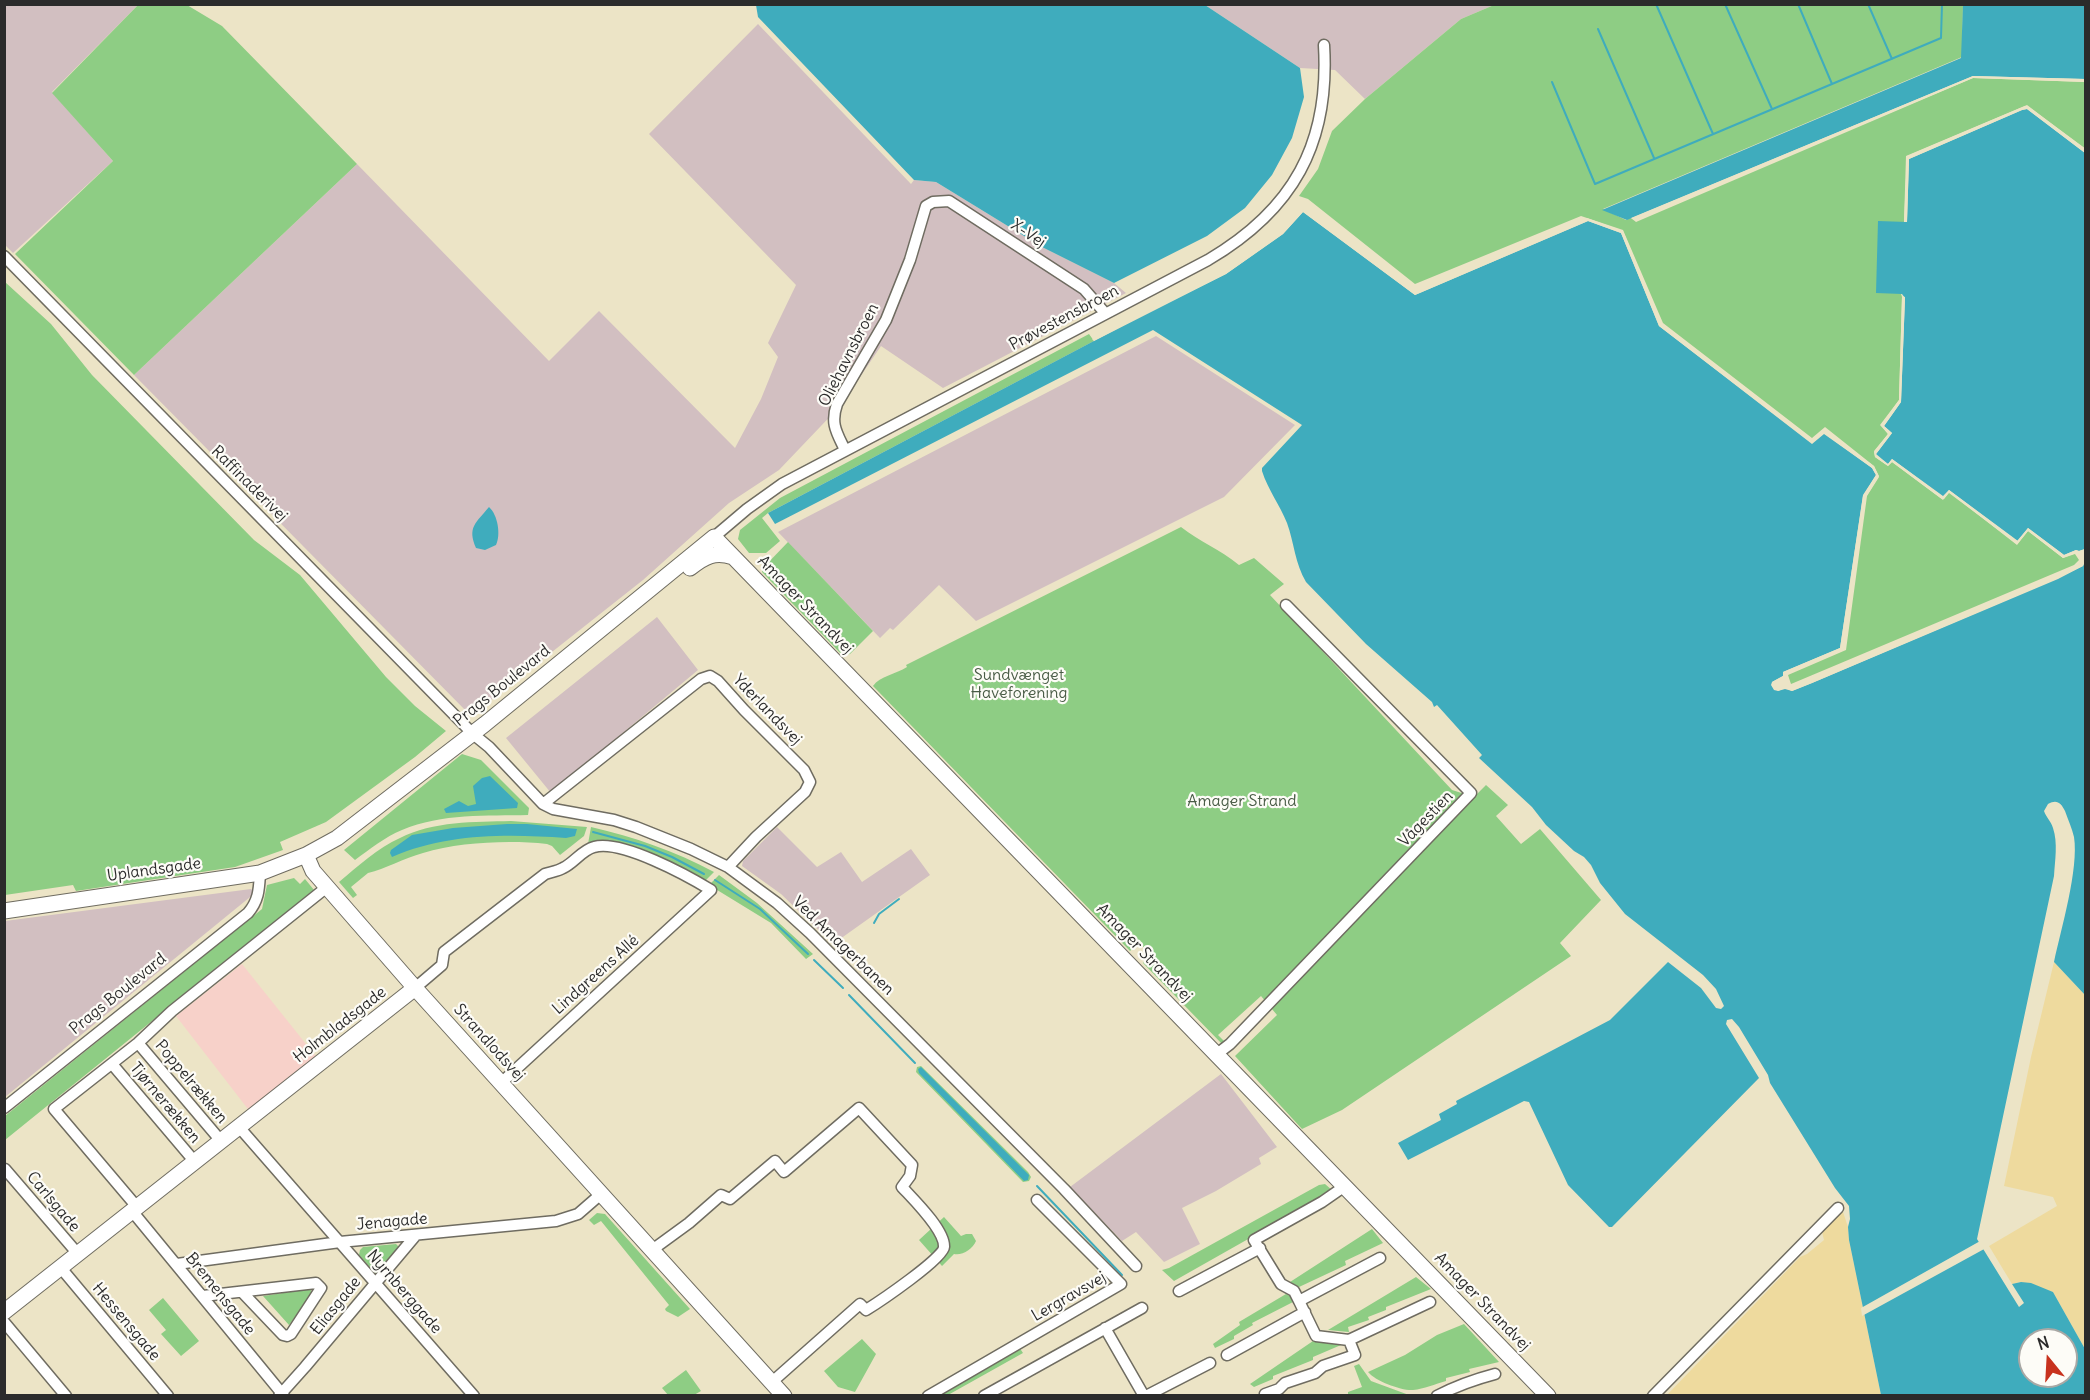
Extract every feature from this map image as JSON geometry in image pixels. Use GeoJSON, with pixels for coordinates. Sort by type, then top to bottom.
{"type":"FeatureCollection","features":[{"type":"Feature","properties":{"kind":"street","name":"Prøvestensbroen"},"geometry":{"type":"LineString","coordinates":[[714,537],[747,508],[782,484],[1233,245],[1256,227],[1277,206],[1294,182],[1307,156],[1317,129],[1324,91],[1324,45]]}},
{"type":"Feature","properties":{"kind":"street","name":"X-Vej"},"geometry":{"type":"LineString","coordinates":[[926,206],[933,202],[949,201],[1084,288],[1105,313]]}},
{"type":"Feature","properties":{"kind":"street","name":"Oliehavnsbroen"},"geometry":{"type":"LineString","coordinates":[[845,450],[834,425],[833,416],[837,404],[886,320],[910,260],[926,206]]}},
{"type":"Feature","properties":{"kind":"street","name":"Raffinaderivej"},"geometry":{"type":"LineString","coordinates":[[4,256],[472,734]]}},
{"type":"Feature","properties":{"kind":"street","name":"Prags Boulevard"},"geometry":{"type":"LineString","coordinates":[[306,855],[337,838],[472,734],[714,537]]}},
{"type":"Feature","properties":{"kind":"street","name":"Amager Strandvej"},"geometry":{"type":"LineString","coordinates":[[714,537],[1548,1395]]}},
{"type":"Feature","properties":{"kind":"street"},"geometry":{"type":"LineString","coordinates":[[644,594],[664,588],[701,559],[710,555],[717,553],[734,557]]}},
{"type":"Feature","properties":{"kind":"street","name":"Vågestien"},"geometry":{"type":"LineString","coordinates":[[1217,1054],[1230,1044],[1471,793],[1286,605]]}},
{"type":"Feature","properties":{"kind":"street","name":"Yderlandsvej"},"geometry":{"type":"LineString","coordinates":[[543,804],[701,679],[710,676],[718,681],[804,770],[810,782],[805,792],[756,837],[728,867]]}},
{"type":"Feature","properties":{"kind":"street"},"geometry":{"type":"LineString","coordinates":[[472,734],[489,747],[543,804]]}},
{"type":"Feature","properties":{"kind":"street","name":"Ved Amagerbanen"},"geometry":{"type":"LineString","coordinates":[[543,804],[554,809],[636,826],[691,849],[728,867],[777,903],[810,933],[1064,1189],[1136,1266]]}},
{"type":"Feature","properties":{"kind":"street","name":"Holmbladsgade"},"geometry":{"type":"LineString","coordinates":[[4,1312],[415,988],[442,965],[444,952],[545,874],[564,868],[592,847],[605,845],[638,854],[684,873],[711,891]]}},
{"type":"Feature","properties":{"kind":"street","name":"Uplandsgade"},"geometry":{"type":"LineString","coordinates":[[4,910],[260,873],[306,855]]}},
{"type":"Feature","properties":{"kind":"street","name":"Strandlodsvej"},"geometry":{"type":"LineString","coordinates":[[306,855],[313,871],[415,988],[784,1395]]}},
{"type":"Feature","properties":{"kind":"street","name":"Prags Boulevard"},"geometry":{"type":"LineString","coordinates":[[4,1108],[248,913],[256,903],[260,873]]}},
{"type":"Feature","properties":{"kind":"street"},"geometry":{"type":"LineString","coordinates":[[112,1064],[172,1011],[327,887]]}},
{"type":"Feature","properties":{"kind":"street","name":"Lindgreens Allé"},"geometry":{"type":"LineString","coordinates":[[501,1083],[711,891]]}},
{"type":"Feature","properties":{"kind":"street","name":"Poppelrækken"},"geometry":{"type":"LineString","coordinates":[[138,1042],[221,1141]]}},
{"type":"Feature","properties":{"kind":"street","name":"Bremensgade"},"geometry":{"type":"LineString","coordinates":[[112,1064],[54,1109],[282,1394]]}},
{"type":"Feature","properties":{"kind":"street","name":"Tjørnerækken"},"geometry":{"type":"LineString","coordinates":[[112,1064],[195,1162]]}},
{"type":"Feature","properties":{"kind":"street"},"geometry":{"type":"LineString","coordinates":[[652,1250],[721,1196],[730,1199],[775,1161],[784,1172],[859,1108],[912,1165],[910,1176],[903,1187],[936,1226],[944,1244],[942,1252],[905,1284],[866,1310],[860,1304],[772,1382]]}},
{"type":"Feature","properties":{"kind":"street","name":"Nyrnberggade"},"geometry":{"type":"LineString","coordinates":[[239,1127],[474,1395]]}},
{"type":"Feature","properties":{"kind":"street","name":"Carlsgade"},"geometry":{"type":"LineString","coordinates":[[5,1168],[78,1254]]}},
{"type":"Feature","properties":{"kind":"street"},"geometry":{"type":"LineString","coordinates":[[1345,1186],[1322,1202],[1254,1240],[1281,1284],[1294,1291],[1316,1336],[1350,1340],[1430,1302]]}},
{"type":"Feature","properties":{"kind":"street","name":"Jenagade"},"geometry":{"type":"LineString","coordinates":[[177,1264],[340,1242],[556,1221],[578,1214],[601,1194]]}},
{"type":"Feature","properties":{"kind":"street","name":"Lergravsvej"},"geometry":{"type":"LineString","coordinates":[[928,1395],[1121,1284],[1037,1200]]}},
{"type":"Feature","properties":{"kind":"street"},"geometry":{"type":"LineString","coordinates":[[1653,1395],[1838,1208]]}},
{"type":"Feature","properties":{"kind":"street","name":"Eliasgade"},"geometry":{"type":"LineString","coordinates":[[282,1394],[416,1235]]}},
{"type":"Feature","properties":{"kind":"street"},"geometry":{"type":"LineString","coordinates":[[1179,1291],[1260,1248]]}},
{"type":"Feature","properties":{"kind":"street"},"geometry":{"type":"LineString","coordinates":[[1299,1301],[1380,1258]]}},
{"type":"Feature","properties":{"kind":"street","name":"Hessensgade"},"geometry":{"type":"LineString","coordinates":[[61,1268],[168,1395]]}},
{"type":"Feature","properties":{"kind":"street"},"geometry":{"type":"LineString","coordinates":[[203,1296],[316,1283],[321,1288],[291,1334],[287,1336],[242,1292]]}},
{"type":"Feature","properties":{"kind":"street"},"geometry":{"type":"LineString","coordinates":[[984,1395],[1142,1308]]}},
{"type":"Feature","properties":{"kind":"street"},"geometry":{"type":"LineString","coordinates":[[1227,1355],[1305,1312]]}},
{"type":"Feature","properties":{"kind":"street"},"geometry":{"type":"LineString","coordinates":[[4,1322],[66,1395]]}},
{"type":"Feature","properties":{"kind":"street"},"geometry":{"type":"LineString","coordinates":[[1105,1328],[1145,1395],[1210,1363]]}},
{"type":"Feature","properties":{"kind":"street"},"geometry":{"type":"LineString","coordinates":[[1265,1394],[1279,1389],[1285,1383],[1355,1355],[1350,1340]]}},
{"type":"Feature","properties":{"kind":"street"},"geometry":{"type":"LineString","coordinates":[[1437,1395],[1495,1374]]}},
{"type":"Feature","properties":{"kind":"shaded area"},"geometry":{"type":"Polygon","coordinates":[[[5,5],[138,5],[52,92],[113,161],[13,253],[5,245],[5,5]]]}},
{"type":"Feature","properties":{"kind":"shaded area"},"geometry":{"type":"Polygon","coordinates":[[[1205,5],[1494,5],[1461,19],[1365,99],[1335,70],[1300,68],[1205,5]]]}},
{"type":"Feature","properties":{"kind":"shaded area"},"geometry":{"type":"Polygon","coordinates":[[[758,24],[911,184],[914,180],[936,182],[1042,247],[1114,283],[1126,293],[943,388],[881,346],[841,405],[779,470],[729,503],[643,580],[471,716],[134,375],[357,164],[549,361],[599,311],[735,448],[761,399],[778,357],[768,343],[796,285],[649,134],[758,24]]]}},
{"type":"Feature","properties":{"kind":"shaded area"},"geometry":{"type":"Polygon","coordinates":[[[1156,336],[1295,425],[1224,497],[976,621],[939,585],[893,630],[890,628],[880,638],[778,532],[1156,336]]]}},
{"type":"Feature","properties":{"kind":"shaded area"},"geometry":{"type":"Polygon","coordinates":[[[657,617],[698,670],[551,793],[506,738],[657,617]]]}},
{"type":"Feature","properties":{"kind":"shaded area"},"geometry":{"type":"Polygon","coordinates":[[[777,827],[817,867],[841,852],[862,882],[911,849],[930,875],[833,944],[781,894],[742,866],[743,861],[777,827]]]}},
{"type":"Feature","properties":{"kind":"shaded area"},"geometry":{"type":"Polygon","coordinates":[[[251,889],[255,893],[5,1097],[5,921],[251,889]]]}},
{"type":"Feature","properties":{"kind":"shaded area"},"geometry":{"type":"Polygon","coordinates":[[[242,964],[318,1059],[251,1113],[176,1016],[242,964]]]}},
{"type":"Feature","properties":{"kind":"shaded area"},"geometry":{"type":"Polygon","coordinates":[[[1221,1074],[1277,1147],[1259,1158],[1261,1164],[1182,1208],[1200,1244],[1164,1262],[1136,1232],[1122,1241],[1070,1187],[1221,1074]]]}},
{"type":"Feature","properties":{"kind":"green space"},"geometry":{"type":"Polygon","coordinates":[[[138,5],[187,5],[222,26],[357,164],[134,375],[15,254],[113,161],[52,93],[138,5]]]}},
{"type":"Feature","properties":{"kind":"green space"},"geometry":{"type":"Polygon","coordinates":[[[1494,5],[1963,5],[1962,57],[1603,209],[1626,220],[1631,218],[1636,222],[1973,78],[2085,82],[2085,149],[2027,105],[1906,156],[1904,222],[1878,222],[1902,297],[1899,400],[1880,425],[1888,434],[1874,451],[1875,457],[1888,466],[1892,462],[1943,500],[1949,492],[2017,545],[2028,531],[2063,558],[2075,554],[2079,560],[2074,565],[1791,684],[1788,675],[1846,650],[1867,496],[1879,477],[1874,466],[1825,427],[1812,438],[1663,323],[1623,230],[1581,216],[1415,284],[1308,199],[1299,196],[1318,169],[1332,131],[1365,99],[1461,19],[1494,5]]]}},
{"type":"Feature","properties":{"kind":"green space"},"geometry":{"type":"Polygon","coordinates":[[[5,282],[51,324],[92,375],[254,540],[300,575],[386,677],[415,706],[446,731],[415,757],[326,822],[280,842],[283,850],[235,867],[76,891],[73,885],[5,895],[5,282]]]}},
{"type":"Feature","properties":{"kind":"green space"},"geometry":{"type":"Polygon","coordinates":[[[1089,334],[1094,341],[768,513],[762,518],[780,541],[766,553],[749,553],[738,539],[740,530],[780,498],[1089,334]]]}},
{"type":"Feature","properties":{"kind":"green space"},"geometry":{"type":"Polygon","coordinates":[[[1181,527],[1239,565],[1254,558],[1284,584],[1270,595],[1452,790],[1474,797],[1486,785],[1508,805],[1496,816],[1521,844],[1540,829],[1601,900],[1560,943],[1571,956],[1342,1110],[1302,1129],[1235,1056],[1277,1015],[1261,996],[1218,1035],[1226,1043],[1223,1045],[1143,963],[1151,954],[1139,943],[1130,951],[873,686],[884,677],[907,667],[906,665],[1181,527]]]}},
{"type":"Feature","properties":{"kind":"green space"},"geometry":{"type":"Polygon","coordinates":[[[788,542],[873,631],[850,654],[843,656],[762,572],[763,568],[788,542]]]}},
{"type":"Feature","properties":{"kind":"green space"},"geometry":{"type":"Polygon","coordinates":[[[462,754],[481,760],[529,808],[528,815],[465,816],[417,825],[396,833],[355,860],[344,850],[462,754]]]}},
{"type":"Feature","properties":{"kind":"green space"},"geometry":{"type":"Polygon","coordinates":[[[511,821],[587,827],[584,836],[560,855],[547,844],[501,842],[468,844],[423,853],[368,873],[351,887],[357,895],[353,898],[339,882],[384,847],[413,832],[440,825],[511,821]]]}},
{"type":"Feature","properties":{"kind":"green space"},"geometry":{"type":"Polygon","coordinates":[[[591,827],[654,845],[714,872],[704,882],[655,856],[606,840],[588,844],[591,827]]]}},
{"type":"Feature","properties":{"kind":"green space"},"geometry":{"type":"Polygon","coordinates":[[[719,875],[757,903],[813,954],[806,959],[771,923],[709,885],[719,875]]]}},
{"type":"Feature","properties":{"kind":"green space"},"geometry":{"type":"Polygon","coordinates":[[[294,878],[300,884],[305,879],[314,890],[5,1140],[5,1116],[262,909],[267,885],[294,878]]]}},
{"type":"Feature","properties":{"kind":"green space"},"geometry":{"type":"Polygon","coordinates":[[[921,1066],[1028,1172],[1031,1177],[1029,1181],[1023,1182],[916,1072],[917,1067],[921,1066]]]}},
{"type":"Feature","properties":{"kind":"green space"},"geometry":{"type":"Polygon","coordinates":[[[1325,1184],[1333,1191],[1174,1281],[1162,1270],[1319,1185],[1325,1184]]]}},
{"type":"Feature","properties":{"kind":"green space"},"geometry":{"type":"Polygon","coordinates":[[[597,1213],[605,1214],[690,1309],[678,1317],[666,1311],[669,1305],[601,1221],[594,1225],[589,1220],[597,1213]]]}},
{"type":"Feature","properties":{"kind":"green space"},"geometry":{"type":"Polygon","coordinates":[[[944,1217],[961,1236],[972,1234],[976,1241],[970,1249],[964,1253],[954,1254],[942,1266],[919,1240],[944,1217]]]}},
{"type":"Feature","properties":{"kind":"green space"},"geometry":{"type":"Polygon","coordinates":[[[1372,1229],[1383,1243],[1345,1261],[1346,1265],[1299,1287],[1290,1282],[1372,1229]]]}},
{"type":"Feature","properties":{"kind":"green space"},"geometry":{"type":"Polygon","coordinates":[[[396,1244],[399,1247],[398,1250],[377,1275],[359,1255],[363,1247],[396,1244]]]}},
{"type":"Feature","properties":{"kind":"green space"},"geometry":{"type":"Polygon","coordinates":[[[1416,1277],[1431,1289],[1386,1307],[1386,1310],[1368,1317],[1369,1320],[1348,1327],[1349,1332],[1328,1330],[1416,1277]]]}},
{"type":"Feature","properties":{"kind":"green space"},"geometry":{"type":"Polygon","coordinates":[[[310,1289],[313,1294],[289,1325],[263,1296],[310,1289]]]}},
{"type":"Feature","properties":{"kind":"green space"},"geometry":{"type":"Polygon","coordinates":[[[1286,1294],[1293,1302],[1252,1323],[1253,1325],[1234,1336],[1234,1339],[1215,1348],[1213,1344],[1240,1325],[1239,1322],[1286,1294]]]}},
{"type":"Feature","properties":{"kind":"green space"},"geometry":{"type":"Polygon","coordinates":[[[163,1298],[199,1341],[181,1356],[161,1334],[166,1330],[149,1310],[163,1298]]]}},
{"type":"Feature","properties":{"kind":"green space"},"geometry":{"type":"Polygon","coordinates":[[[1464,1324],[1499,1362],[1469,1369],[1470,1372],[1446,1378],[1446,1381],[1413,1390],[1389,1385],[1368,1372],[1405,1355],[1437,1335],[1464,1324]]]}},
{"type":"Feature","properties":{"kind":"green space"},"geometry":{"type":"Polygon","coordinates":[[[862,1339],[876,1354],[855,1392],[838,1387],[824,1371],[862,1339]]]}},
{"type":"Feature","properties":{"kind":"green space"},"geometry":{"type":"Polygon","coordinates":[[[1313,1341],[1341,1345],[1313,1357],[1313,1360],[1273,1376],[1273,1379],[1254,1387],[1250,1384],[1313,1341]]]}},
{"type":"Feature","properties":{"kind":"green space"},"geometry":{"type":"Polygon","coordinates":[[[1019,1347],[1023,1353],[948,1395],[935,1396],[1019,1347]]]}},
{"type":"Feature","properties":{"kind":"green space"},"geometry":{"type":"Polygon","coordinates":[[[1359,1364],[1371,1381],[1409,1395],[1348,1395],[1348,1392],[1362,1387],[1354,1366],[1359,1364]]]}},
{"type":"Feature","properties":{"kind":"green space"},"geometry":{"type":"Polygon","coordinates":[[[686,1370],[701,1391],[694,1395],[668,1395],[662,1388],[686,1370]]]}},
{"type":"Feature","properties":{"kind":"sand"},"geometry":{"type":"Polygon","coordinates":[[[2054,962],[2085,995],[2085,1349],[2078,1337],[2078,1328],[2073,1328],[2053,1292],[2021,1282],[2012,1284],[1989,1246],[2057,1206],[2053,1197],[2004,1186],[2054,962]]]}},
{"type":"Feature","properties":{"kind":"sand"},"geometry":{"type":"Polygon","coordinates":[[[1843,1212],[1848,1227],[1881,1395],[1666,1396],[1800,1257],[1824,1240],[1822,1232],[1843,1212]]]}},
{"type":"Feature","properties":{"kind":"water"},"geometry":{"type":"Polygon","coordinates":[[[756,5],[1205,5],[1300,68],[1304,97],[1292,138],[1272,175],[1245,208],[1207,236],[1114,283],[1042,247],[936,182],[914,180],[758,17],[756,5]]]}},
{"type":"Feature","properties":{"kind":"water"},"geometry":{"type":"Polygon","coordinates":[[[1963,5],[2085,5],[2085,79],[1973,76],[1627,220],[1602,210],[1961,58],[1963,5]]]}},
{"type":"Feature","properties":{"kind":"water"},"geometry":{"type":"Polygon","coordinates":[[[2027,109],[2085,153],[2085,549],[2064,555],[2028,528],[2018,541],[1949,490],[1943,497],[1892,459],[1888,464],[1876,454],[1892,433],[1884,426],[1901,402],[1905,298],[1902,294],[1876,293],[1878,221],[1907,222],[1909,159],[2027,109]]]}},
{"type":"Feature","properties":{"kind":"water"},"geometry":{"type":"Polygon","coordinates":[[[1303,212],[1415,295],[1588,221],[1621,233],[1659,326],[1812,443],[1824,433],[1872,468],[1876,475],[1863,496],[1840,648],[1783,672],[1783,676],[1772,682],[1778,691],[1785,688],[1792,691],[2058,579],[2083,566],[2085,561],[2085,995],[2054,962],[2072,882],[2075,850],[2074,837],[2065,811],[2060,804],[2054,802],[2048,804],[2044,811],[2055,834],[2054,876],[1977,1239],[2019,1307],[2024,1303],[2012,1284],[2031,1283],[2053,1292],[2073,1328],[2018,1328],[2018,1388],[2078,1388],[2078,1337],[2085,1349],[2085,1395],[1881,1395],[1849,1240],[1849,1206],[1835,1188],[1770,1083],[1768,1075],[1739,1027],[1732,1019],[1727,1020],[1726,1024],[1759,1078],[1612,1227],[1609,1227],[1568,1185],[1529,1102],[1524,1101],[1408,1160],[1398,1143],[1441,1120],[1439,1114],[1457,1104],[1456,1101],[1610,1020],[1668,962],[1701,988],[1716,1008],[1721,1009],[1724,1006],[1716,989],[1703,975],[1625,914],[1600,883],[1584,857],[1574,851],[1546,825],[1532,807],[1479,758],[1482,755],[1437,705],[1434,707],[1432,702],[1366,644],[1306,582],[1299,568],[1287,523],[1262,471],[1262,468],[1302,425],[1153,330],[775,524],[768,513],[1145,314],[1226,274],[1283,234],[1303,212]]]}},
{"type":"Feature","properties":{"kind":"water"},"geometry":{"type":"Polygon","coordinates":[[[489,507],[498,525],[498,536],[496,545],[485,550],[476,548],[472,535],[477,521],[489,507]]]}},
{"type":"Feature","properties":{"kind":"water"},"geometry":{"type":"Polygon","coordinates":[[[490,776],[518,803],[517,808],[446,813],[444,809],[459,801],[468,806],[476,804],[473,786],[482,778],[490,776]]]}},
{"type":"Feature","properties":{"kind":"water"},"geometry":{"type":"Polygon","coordinates":[[[507,824],[577,829],[575,836],[566,838],[478,837],[434,843],[392,857],[390,853],[412,835],[453,828],[507,824]]]}},
{"type":"Feature","properties":{"kind":"water"},"geometry":{"type":"Polygon","coordinates":[[[921,1067],[1029,1175],[1028,1180],[1024,1181],[919,1073],[918,1069],[921,1067]]]}},
{"type":"Feature","properties":{"kind":"pier"},"geometry":{"type":"Polygon","coordinates":[[[1973,76],[2085,79],[2085,82],[1973,78],[1634,220],[1631,218],[1973,76]]]}},
{"type":"Feature","properties":{"kind":"pier"},"geometry":{"type":"Polygon","coordinates":[[[2025,106],[2086,149],[2085,153],[2027,109],[2022,110],[1909,159],[1907,222],[1904,222],[1907,156],[2025,106]]]}},
{"type":"Feature","properties":{"kind":"pier"},"geometry":{"type":"Polygon","coordinates":[[[1302,209],[1416,292],[1587,218],[1623,231],[1662,324],[1812,440],[1825,431],[1874,466],[1879,476],[1866,497],[1843,650],[1786,674],[1785,679],[1775,684],[1776,687],[1786,685],[1792,688],[1811,681],[2057,576],[2081,564],[2085,558],[2083,566],[1812,683],[1792,691],[1774,690],[1772,682],[1783,676],[1783,672],[1840,648],[1863,495],[1876,475],[1872,468],[1824,434],[1812,444],[1659,326],[1621,233],[1588,221],[1415,295],[1303,212],[1283,234],[1226,274],[1094,341],[1092,339],[1224,272],[1281,232],[1302,209]]]}},
{"type":"Feature","properties":{"kind":"pier"},"geometry":{"type":"Polygon","coordinates":[[[1902,296],[1905,297],[1901,402],[1884,426],[1892,433],[1876,454],[1877,457],[1888,464],[1892,459],[1943,496],[1949,490],[2017,541],[2028,528],[2064,555],[2076,550],[2085,549],[2086,552],[2063,558],[2028,531],[2017,544],[1949,493],[1942,499],[1892,462],[1888,466],[1875,457],[1874,452],[1888,434],[1881,425],[1899,400],[1902,296]]]}},
{"type":"Feature","properties":{"kind":"pier"},"geometry":{"type":"Polygon","coordinates":[[[1982,1240],[1986,1248],[1862,1316],[1861,1308],[1982,1240]]]}},
{"type":"Feature","properties":{"kind":"waterway"},"geometry":{"type":"LineString","coordinates":[[1656,4],[1713,134]]}},
{"type":"Feature","properties":{"kind":"waterway"},"geometry":{"type":"LineString","coordinates":[[1725,4],[1772,109]]}},
{"type":"Feature","properties":{"kind":"waterway"},"geometry":{"type":"LineString","coordinates":[[1798,4],[1832,84]]}},
{"type":"Feature","properties":{"kind":"waterway"},"geometry":{"type":"LineString","coordinates":[[1868,4],[1892,59]]}},
{"type":"Feature","properties":{"kind":"waterway"},"geometry":{"type":"LineString","coordinates":[[1552,82],[1595,184],[1941,38],[1942,4]]}},
{"type":"Feature","properties":{"kind":"waterway"},"geometry":{"type":"LineString","coordinates":[[1598,29],[1654,158]]}},
{"type":"Feature","properties":{"kind":"waterway"},"geometry":{"type":"LineString","coordinates":[[593,832],[645,846],[704,874]]}},
{"type":"Feature","properties":{"kind":"waterway"},"geometry":{"type":"LineString","coordinates":[[715,880],[760,909],[808,954]]}},
{"type":"Feature","properties":{"kind":"waterway"},"geometry":{"type":"LineString","coordinates":[[874,923],[879,914],[899,899]]}},
{"type":"Feature","properties":{"kind":"waterway"},"geometry":{"type":"LineString","coordinates":[[814,960],[843,988]]}},
{"type":"Feature","properties":{"kind":"waterway"},"geometry":{"type":"LineString","coordinates":[[849,995],[915,1063]]}},
{"type":"Feature","properties":{"kind":"waterway"},"geometry":{"type":"LineString","coordinates":[[1037,1186],[1122,1275]]}},
{"type":"Feature","properties":{"kind":"park label","name":"Sundvænget Haveforening"},"geometry":{"type":"Point","coordinates":[1019,684]}},
{"type":"Feature","properties":{"kind":"park label","name":"Amager Strand"},"geometry":{"type":"Point","coordinates":[1242,801]}}]}
